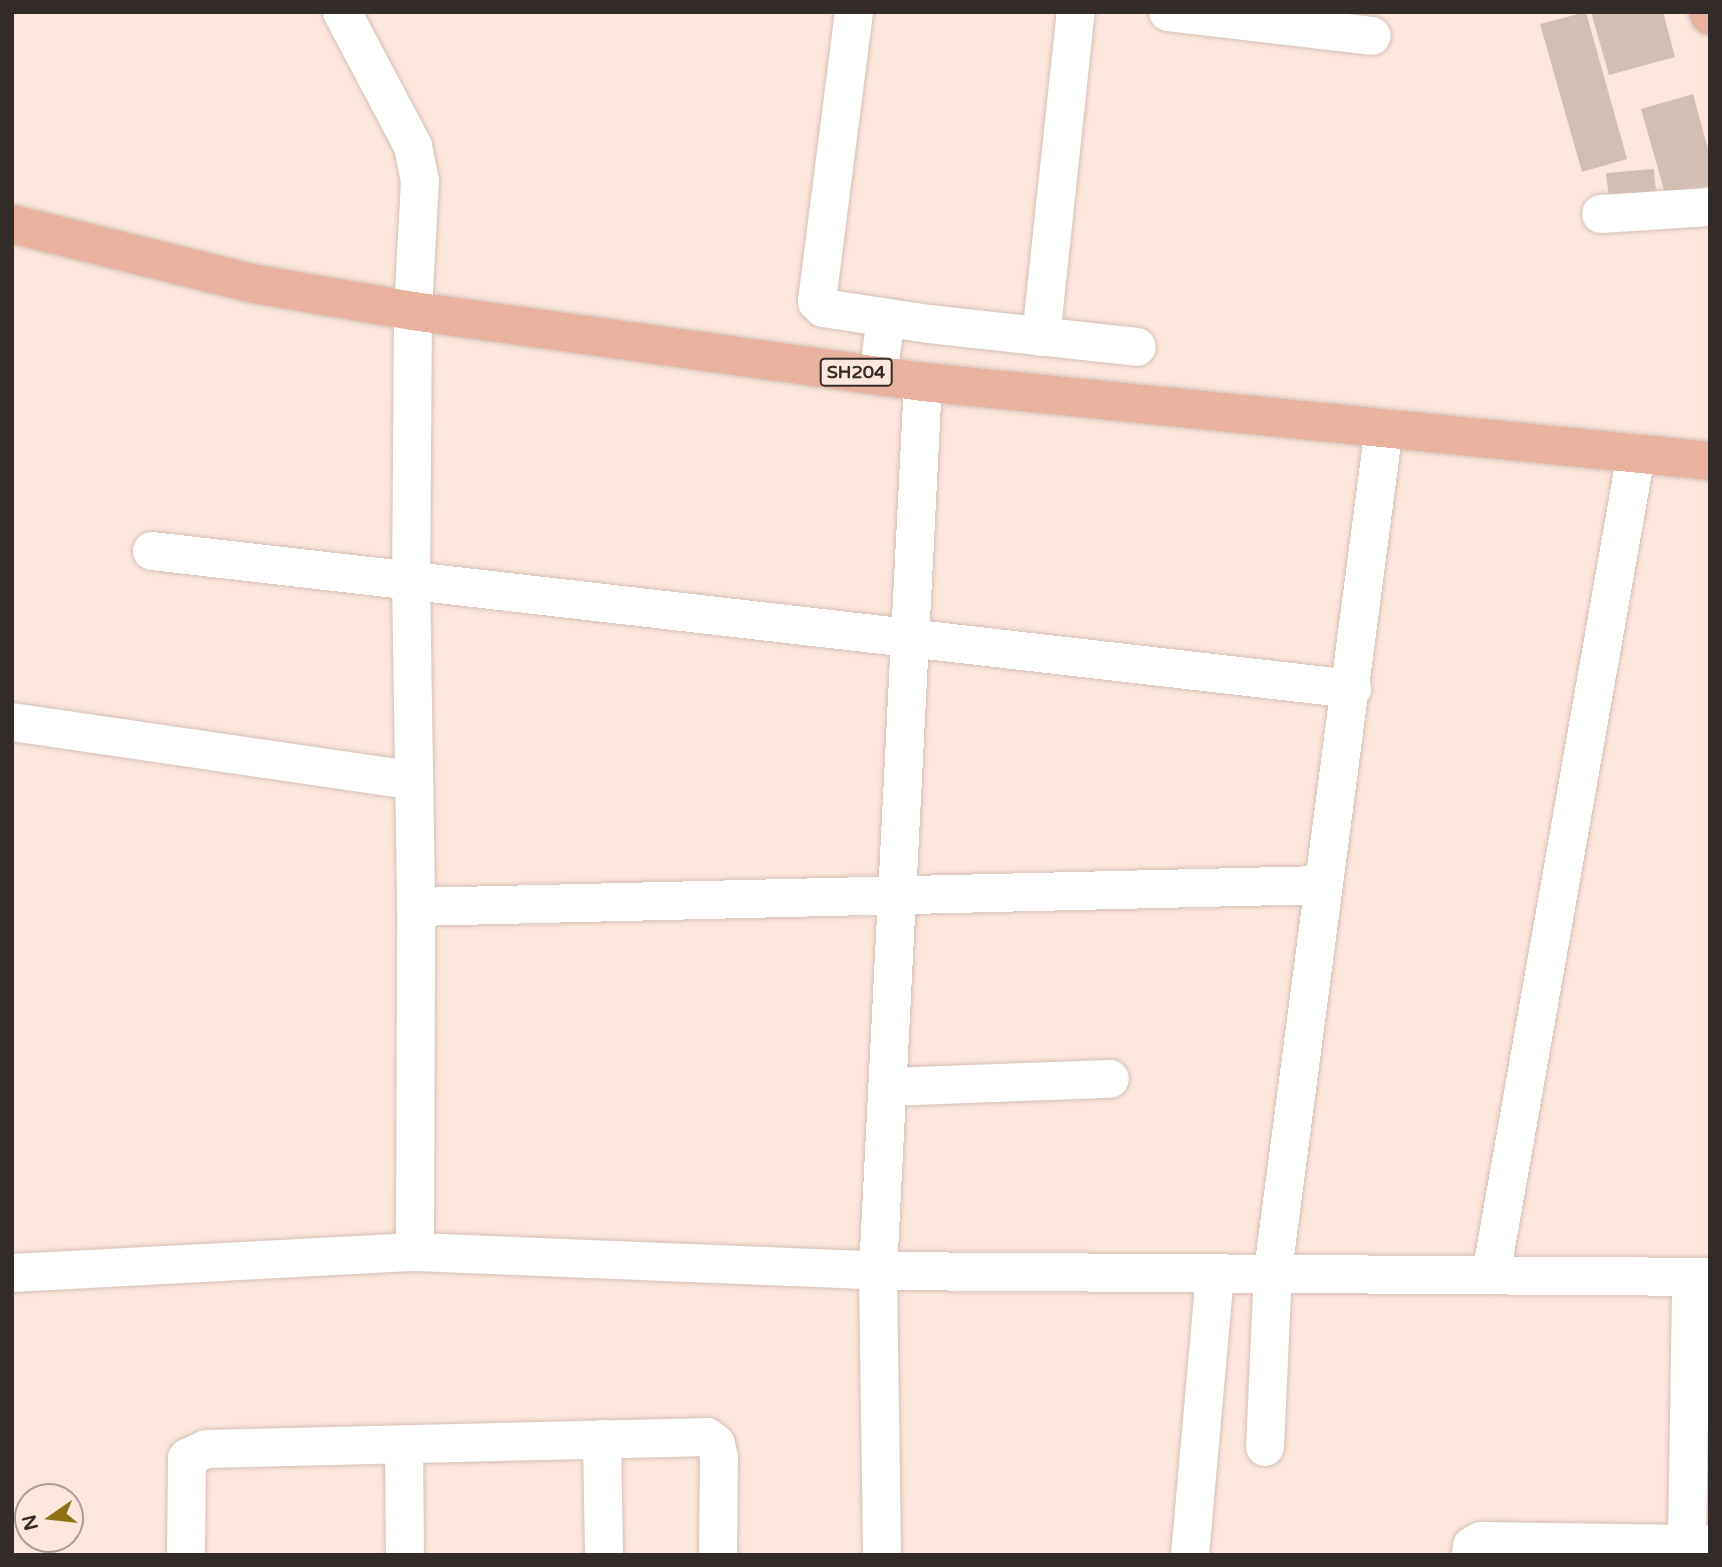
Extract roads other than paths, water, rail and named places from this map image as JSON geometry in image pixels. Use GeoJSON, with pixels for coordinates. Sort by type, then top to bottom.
{"type":"FeatureCollection","features":[{"type":"Feature","properties":{"kind":"main road","name":"SH204"},"geometry":{"type":"LineString","coordinates":[[12,225],[255,284],[413,311],[923,382],[1710,461]]}},
{"type":"Feature","properties":{"kind":"street"},"geometry":{"type":"LineString","coordinates":[[341,12],[413,146],[417,164],[411,579],[416,907],[415,1252]]}},
{"type":"Feature","properties":{"kind":"street"},"geometry":{"type":"LineString","coordinates":[[854,12],[815,294],[823,308],[886,318],[1138,347]]}},
{"type":"Feature","properties":{"kind":"street"},"geometry":{"type":"LineString","coordinates":[[1041,337],[1076,12]]}},
{"type":"Feature","properties":{"kind":"street"},"geometry":{"type":"LineString","coordinates":[[1168,12],[1372,37]]}},
{"type":"Feature","properties":{"kind":"street"},"geometry":{"type":"LineString","coordinates":[[1601,214],[1710,207]]}},
{"type":"Feature","properties":{"kind":"street"},"geometry":{"type":"LineString","coordinates":[[878,375],[886,318]]}},
{"type":"Feature","properties":{"kind":"street"},"geometry":{"type":"LineString","coordinates":[[882,1555],[878,1271],[923,382]]}},
{"type":"Feature","properties":{"kind":"street"},"geometry":{"type":"LineString","coordinates":[[1265,1447],[1273,1271],[1322,885],[1352,689],[1384,428]]}},
{"type":"Feature","properties":{"kind":"street"},"geometry":{"type":"LineString","coordinates":[[1491,1275],[1636,454]]}},
{"type":"Feature","properties":{"kind":"street"},"geometry":{"type":"LineString","coordinates":[[152,551],[911,635],[1352,689]]}},
{"type":"Feature","properties":{"kind":"street"},"geometry":{"type":"LineString","coordinates":[[12,722],[414,781]]}},
{"type":"Feature","properties":{"kind":"street"},"geometry":{"type":"LineString","coordinates":[[416,907],[1322,885]]}},
{"type":"Feature","properties":{"kind":"street"},"geometry":{"type":"LineString","coordinates":[[887,1087],[1110,1079]]}},
{"type":"Feature","properties":{"kind":"street"},"geometry":{"type":"LineString","coordinates":[[12,1273],[415,1252],[878,1271],[1273,1271],[1700,1277],[1698,1544],[1643,1550],[1481,1541],[1472,1546],[1471,1555]]}},
{"type":"Feature","properties":{"kind":"street"},"geometry":{"type":"LineString","coordinates":[[1189,1555],[1215,1273]]}},
{"type":"Feature","properties":{"kind":"street"},"geometry":{"type":"LineString","coordinates":[[186,1555],[187,1458],[195,1452],[707,1437],[716,1444],[718,1555]]}},
{"type":"Feature","properties":{"kind":"street"},"geometry":{"type":"LineString","coordinates":[[602,1439],[604,1555]]}},
{"type":"Feature","properties":{"kind":"street"},"geometry":{"type":"LineString","coordinates":[[404,1444],[405,1555]]}}]}
